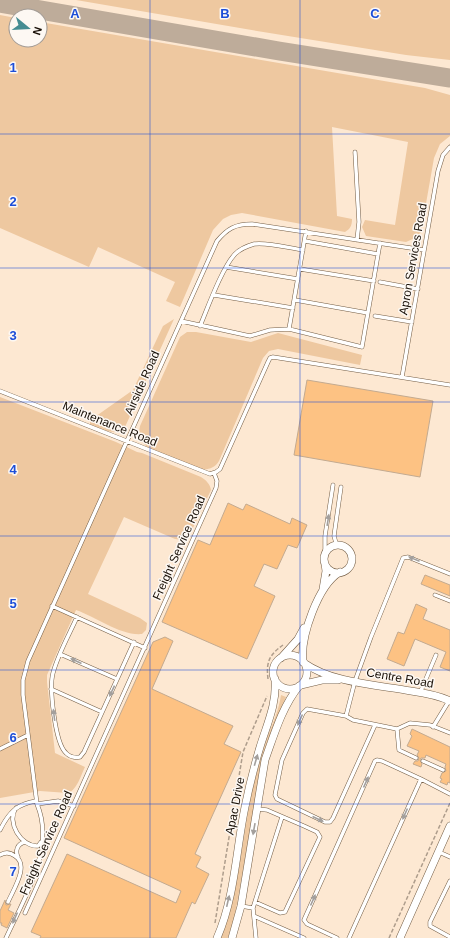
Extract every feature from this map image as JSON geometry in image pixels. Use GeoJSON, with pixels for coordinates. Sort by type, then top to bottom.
{"type":"FeatureCollection","features":[{"type":"Feature","properties":{"kind":"street"},"geometry":{"type":"LineString","coordinates":[[321,595],[325,581],[325,563],[325,555],[331,547],[341,546],[348,550],[351,558],[350,566],[346,570],[340,572],[332,572],[325,563]]}},
{"type":"Feature","properties":{"kind":"street"},"geometry":{"type":"LineString","coordinates":[[309,621],[302,648],[307,675],[300,686],[286,688],[281,686],[275,679],[274,668],[298,639],[328,583],[340,572]]}},
{"type":"Feature","properties":{"kind":"street"},"geometry":{"type":"LineString","coordinates":[[279,661],[284,657],[292,656],[304,662]]}},
{"type":"Feature","properties":{"kind":"street","name":"Centre Road"},"geometry":{"type":"LineString","coordinates":[[304,662],[319,671],[345,680]]}},
{"type":"Feature","properties":{"kind":"street","name":"Apac Drive"},"geometry":{"type":"LineString","coordinates":[[217,938],[223,924],[230,893],[244,808],[254,767],[273,710],[276,691],[275,679]]}},
{"type":"Feature","properties":{"kind":"street","name":"Centre Road"},"geometry":{"type":"LineString","coordinates":[[300,686],[322,680],[356,681],[435,695],[450,701]]}},
{"type":"Feature","properties":{"kind":"street","name":"Apac Drive"},"geometry":{"type":"LineString","coordinates":[[232,938],[241,906],[265,760],[272,739],[289,701],[300,686]]}},
{"type":"Feature","properties":{"kind":"street"},"geometry":{"type":"LineString","coordinates":[[401,938],[450,826]]}},
{"type":"Feature","properties":{"kind":"lane","name":"Apron Services Road"},"geometry":{"type":"LineString","coordinates":[[402,377],[440,162],[443,155],[450,147]]}},
{"type":"Feature","properties":{"kind":"lane"},"geometry":{"type":"LineString","coordinates":[[354,152],[359,222],[357,240]]}},
{"type":"Feature","properties":{"kind":"lane","name":"Airside Road"},"geometry":{"type":"LineString","coordinates":[[6,938],[38,866],[42,841],[41,812],[37,802],[23,694],[24,676],[28,661],[217,241],[227,231],[238,225],[252,224],[424,250]]}},
{"type":"Feature","properties":{"kind":"lane"},"geometry":{"type":"LineString","coordinates":[[289,329],[306,232]]}},
{"type":"Feature","properties":{"kind":"lane"},"geometry":{"type":"LineString","coordinates":[[305,241],[378,254]]}},
{"type":"Feature","properties":{"kind":"lane"},"geometry":{"type":"LineString","coordinates":[[180,321],[250,336],[270,330],[289,329],[362,347],[380,243]]}},
{"type":"Feature","properties":{"kind":"lane"},"geometry":{"type":"LineString","coordinates":[[200,326],[226,267],[239,250],[255,244],[265,244],[303,250]]}},
{"type":"Feature","properties":{"kind":"lane"},"geometry":{"type":"LineString","coordinates":[[226,267],[298,279]]}},
{"type":"Feature","properties":{"kind":"lane"},"geometry":{"type":"LineString","coordinates":[[300,270],[374,281]]}},
{"type":"Feature","properties":{"kind":"lane"},"geometry":{"type":"LineString","coordinates":[[380,282],[418,289]]}},
{"type":"Feature","properties":{"kind":"lane"},"geometry":{"type":"LineString","coordinates":[[214,295],[293,308]]}},
{"type":"Feature","properties":{"kind":"lane"},"geometry":{"type":"LineString","coordinates":[[294,300],[368,313]]}},
{"type":"Feature","properties":{"kind":"lane"},"geometry":{"type":"LineString","coordinates":[[375,316],[412,322]]}},
{"type":"Feature","properties":{"kind":"lane"},"geometry":{"type":"LineString","coordinates":[[214,473],[220,469],[270,358],[276,356],[450,385]]}},
{"type":"Feature","properties":{"kind":"lane","name":"Maintenance Road"},"geometry":{"type":"LineString","coordinates":[[0,391],[208,474],[214,473]]}},
{"type":"Feature","properties":{"kind":"lane","name":"Freight Service Road"},"geometry":{"type":"LineString","coordinates":[[25,914],[216,488],[217,481],[214,473]]}},
{"type":"Feature","properties":{"kind":"lane"},"geometry":{"type":"LineString","coordinates":[[325,555],[333,485]]}},
{"type":"Feature","properties":{"kind":"lane"},"geometry":{"type":"LineString","coordinates":[[341,487],[334,536],[336,543],[341,546]]}},
{"type":"Feature","properties":{"kind":"lane"},"geometry":{"type":"LineString","coordinates":[[346,716],[370,637],[403,558],[408,557],[450,574]]}},
{"type":"Feature","properties":{"kind":"lane"},"geometry":{"type":"LineString","coordinates":[[435,595],[450,601]]}},
{"type":"Feature","properties":{"kind":"lane"},"geometry":{"type":"LineString","coordinates":[[52,606],[145,648]]}},
{"type":"Feature","properties":{"kind":"lane"},"geometry":{"type":"LineString","coordinates":[[77,617],[60,654],[51,683],[57,736],[65,753],[70,756],[76,758],[80,757],[84,752],[134,642]]}},
{"type":"Feature","properties":{"kind":"lane"},"geometry":{"type":"LineString","coordinates":[[60,654],[117,679]]}},
{"type":"Feature","properties":{"kind":"lane"},"geometry":{"type":"LineString","coordinates":[[420,693],[436,655]]}},
{"type":"Feature","properties":{"kind":"lane"},"geometry":{"type":"LineString","coordinates":[[52,689],[102,712]]}},
{"type":"Feature","properties":{"kind":"lane"},"geometry":{"type":"LineString","coordinates":[[433,727],[450,701]]}},
{"type":"Feature","properties":{"kind":"lane"},"geometry":{"type":"LineString","coordinates":[[375,724],[330,822],[324,822],[277,799],[276,795],[282,760],[304,710],[309,709],[346,716],[353,720],[375,724],[397,729],[410,723],[433,727],[450,733]]}},
{"type":"Feature","properties":{"kind":"lane"},"geometry":{"type":"LineString","coordinates":[[397,729],[399,750],[416,758]]}},
{"type":"Feature","properties":{"kind":"lane"},"geometry":{"type":"LineString","coordinates":[[0,749],[28,735]]}},
{"type":"Feature","properties":{"kind":"lane"},"geometry":{"type":"LineString","coordinates":[[337,938],[305,923],[305,918],[377,760],[392,765],[450,794]]}},
{"type":"Feature","properties":{"kind":"lane"},"geometry":{"type":"LineString","coordinates":[[423,761],[443,770]]}},
{"type":"Feature","properties":{"kind":"lane"},"geometry":{"type":"LineString","coordinates":[[349,938],[421,779]]}},
{"type":"Feature","properties":{"kind":"lane"},"geometry":{"type":"LineString","coordinates":[[0,830],[10,813],[25,802],[58,801],[74,806]]}},
{"type":"Feature","properties":{"kind":"lane"},"geometry":{"type":"LineString","coordinates":[[16,808],[13,813],[12,822],[20,838],[37,846],[40,845],[42,841]]}},
{"type":"Feature","properties":{"kind":"lane"},"geometry":{"type":"LineString","coordinates":[[255,902],[282,913],[287,911],[320,836],[317,832],[267,810],[258,809]]}},
{"type":"Feature","properties":{"kind":"lane"},"geometry":{"type":"LineString","coordinates":[[256,938],[253,908],[282,817]]}},
{"type":"Feature","properties":{"kind":"lane"},"geometry":{"type":"LineString","coordinates":[[8,902],[22,870],[17,852],[18,847],[20,843],[26,842]]}},
{"type":"Feature","properties":{"kind":"lane"},"geometry":{"type":"LineString","coordinates":[[438,852],[450,857]]}},
{"type":"Feature","properties":{"kind":"lane"},"geometry":{"type":"LineString","coordinates":[[0,854],[8,853],[19,859]]}},
{"type":"Feature","properties":{"kind":"lane"},"geometry":{"type":"LineString","coordinates":[[450,882],[430,926],[450,937]]}},
{"type":"Feature","properties":{"kind":"lane"},"geometry":{"type":"LineString","coordinates":[[241,906],[253,908]]}},
{"type":"Feature","properties":{"kind":"lane"},"geometry":{"type":"LineString","coordinates":[[254,916],[304,938]]}},
{"type":"Feature","properties":{"kind":"path"},"geometry":{"type":"LineString","coordinates":[[389,938],[450,803]]}},
{"type":"Feature","properties":{"kind":"shaded area"},"geometry":{"type":"Polygon","coordinates":[[[76,0],[450,0],[450,60],[406,55],[76,0]]]}},
{"type":"Feature","properties":{"kind":"shaded area"},"geometry":{"type":"Polygon","coordinates":[[[0,15],[8,16],[8,48],[48,48],[48,23],[425,88],[450,95],[450,136],[440,144],[434,158],[421,232],[415,238],[406,242],[366,236],[362,227],[365,220],[395,225],[408,142],[332,127],[337,216],[352,219],[352,224],[349,228],[345,232],[242,213],[231,215],[223,219],[213,230],[180,307],[166,301],[175,282],[98,247],[89,267],[0,228],[0,15]]]}},
{"type":"Feature","properties":{"kind":"shaded area"},"geometry":{"type":"Polygon","coordinates":[[[174,319],[125,427],[121,430],[112,432],[90,425],[92,419],[133,390],[163,326],[174,319]]]}},
{"type":"Feature","properties":{"kind":"shaded area"},"geometry":{"type":"Polygon","coordinates":[[[187,332],[196,332],[251,342],[278,333],[362,355],[360,365],[278,349],[269,351],[263,358],[219,461],[211,468],[201,469],[150,449],[142,441],[139,434],[140,426],[180,337],[187,332]]]}},
{"type":"Feature","properties":{"kind":"shaded area"},"geometry":{"type":"Polygon","coordinates":[[[0,397],[201,477],[208,482],[211,490],[191,532],[184,540],[175,539],[124,517],[88,594],[140,618],[147,623],[146,630],[142,634],[134,634],[117,629],[76,610],[47,675],[55,753],[85,767],[76,786],[68,793],[40,791],[0,798],[0,397]]]}},
{"type":"Feature","properties":{"kind":"shaded area"},"geometry":{"type":"Polygon","coordinates":[[[281,695],[286,697],[267,743],[263,757],[235,915],[228,938],[221,938],[237,880],[254,783],[281,695]]]}},
{"type":"Feature","properties":{"kind":"building"},"geometry":{"type":"Polygon","coordinates":[[[307,380],[433,401],[420,477],[294,455],[307,380]]]}},
{"type":"Feature","properties":{"kind":"building"},"geometry":{"type":"Polygon","coordinates":[[[228,503],[243,510],[246,504],[290,524],[292,518],[307,525],[297,548],[288,545],[277,569],[264,564],[254,586],[275,596],[247,659],[162,622],[198,540],[210,545],[228,503]]]}},
{"type":"Feature","properties":{"kind":"building"},"geometry":{"type":"Polygon","coordinates":[[[425,575],[450,585],[450,596],[421,584],[425,575]]]}},
{"type":"Feature","properties":{"kind":"building"},"geometry":{"type":"Polygon","coordinates":[[[416,604],[427,609],[423,619],[450,630],[450,671],[440,667],[446,652],[415,639],[404,666],[387,659],[398,632],[404,634],[416,604]]]}},
{"type":"Feature","properties":{"kind":"building"},"geometry":{"type":"Polygon","coordinates":[[[165,637],[173,641],[152,689],[233,726],[224,744],[241,752],[195,854],[201,857],[196,867],[209,874],[195,904],[192,902],[176,938],[40,938],[41,936],[31,932],[67,854],[176,903],[181,891],[64,838],[153,642],[165,637]]]}},
{"type":"Feature","properties":{"kind":"building"},"geometry":{"type":"Polygon","coordinates":[[[412,729],[450,747],[450,783],[448,782],[447,785],[440,782],[442,779],[440,778],[442,773],[446,771],[446,764],[426,755],[425,758],[421,758],[420,760],[422,764],[421,767],[413,764],[415,761],[418,761],[419,758],[417,755],[419,751],[407,746],[412,736],[410,734],[412,729]]]}},
{"type":"Feature","properties":{"kind":"building"},"geometry":{"type":"Polygon","coordinates":[[[5,900],[6,905],[11,904],[8,910],[14,913],[7,928],[0,923],[0,911],[5,900]]]}},
{"type":"Feature","properties":{"kind":"taxiway"},"geometry":{"type":"LineString","coordinates":[[0,3],[279,51],[450,78]]}}]}
